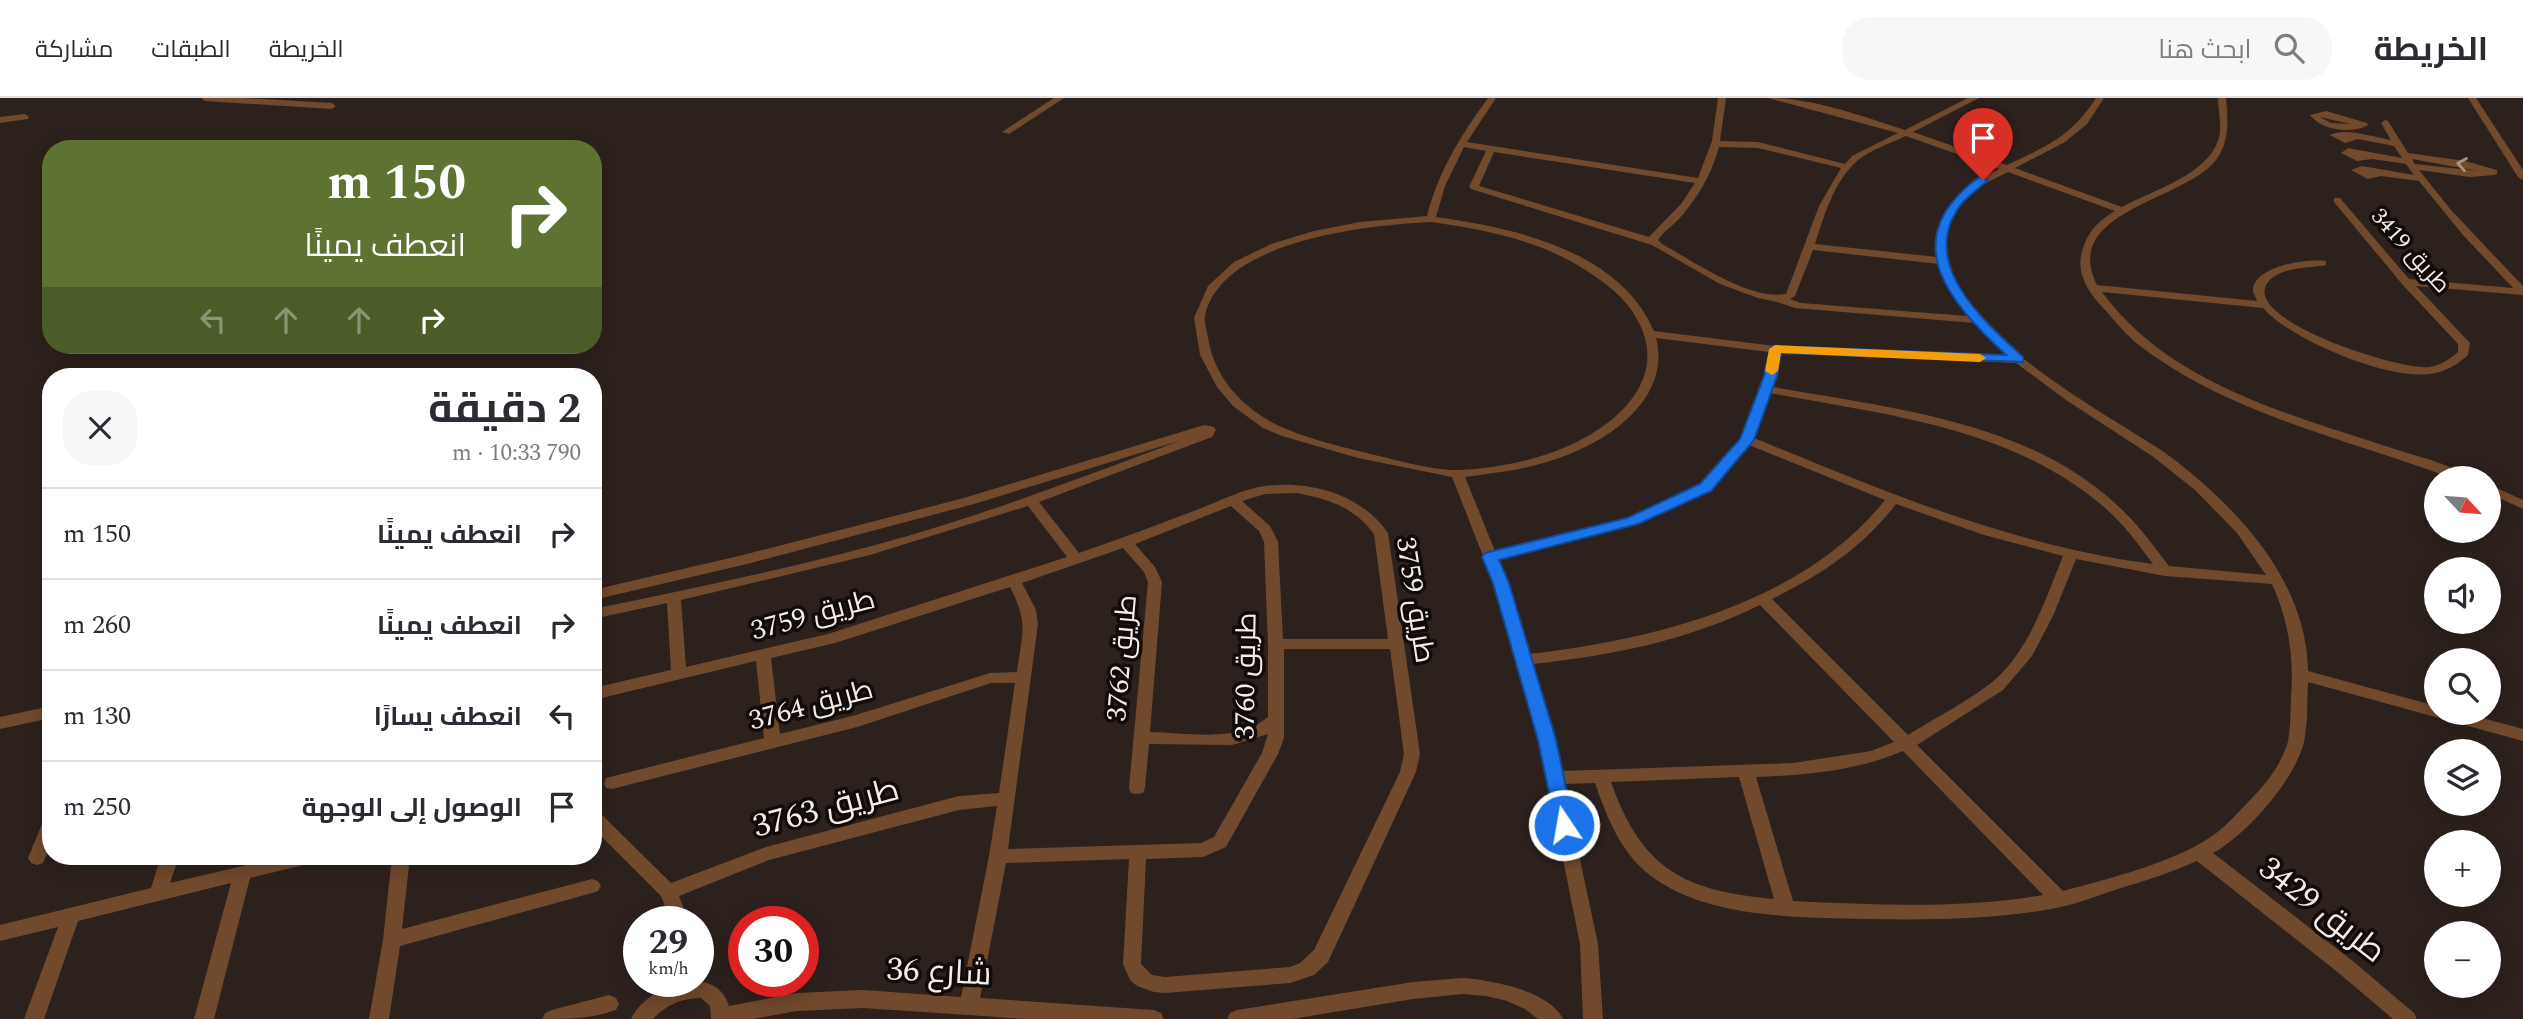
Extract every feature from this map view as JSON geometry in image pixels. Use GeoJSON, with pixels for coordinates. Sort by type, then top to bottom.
{"type":"FeatureCollection","features":[{"type":"Feature","properties":{"kind":"street"},"geometry":{"type":"LineString","coordinates":[[205,98],[332,106]]}},
{"type":"Feature","properties":{"kind":"street"},"geometry":{"type":"LineString","coordinates":[[1006,132],[1060,98]]}},
{"type":"Feature","properties":{"kind":"street"},"geometry":{"type":"LineString","coordinates":[[1431,219],[1435,200],[1461,144],[1492,98]]}},
{"type":"Feature","properties":{"kind":"street"},"geometry":{"type":"LineString","coordinates":[[1654,242],[1654,236],[1680,212],[1700,181],[1715,144],[1722,98]]}},
{"type":"Feature","properties":{"kind":"street"},"geometry":{"type":"LineString","coordinates":[[1772,98],[1907,135],[2120,210]]}},
{"type":"Feature","properties":{"kind":"street"},"geometry":{"type":"LineString","coordinates":[[1794,102],[1807,98]]}},
{"type":"Feature","properties":{"kind":"street"},"geometry":{"type":"LineString","coordinates":[[1491,149],[1474,187],[1654,242],[1731,285],[1770,299],[1780,299],[1790,296],[1830,190],[1846,167],[1855,158],[1907,135],[1975,98]]}},
{"type":"Feature","properties":{"kind":"street"},"geometry":{"type":"LineString","coordinates":[[1601,776],[1616,823],[1634,849],[1659,872],[1690,890],[1726,902],[1786,908],[1926,911],[2059,900],[2171,865],[2214,844],[2267,794],[2295,746],[2301,675],[2296,627],[2277,580],[2246,535],[2207,493],[2160,455],[2059,391],[2018,360],[1976,320],[1959,300],[1943,261],[1942,232],[1952,207],[1965,192],[2004,169],[2042,154],[2065,140],[2084,125],[2100,98]]}},
{"type":"Feature","properties":{"kind":"street"},"geometry":{"type":"LineString","coordinates":[[2222,98],[2227,115],[2223,139],[2210,160],[2190,178],[2160,195],[2120,210],[2099,225],[2087,243],[2085,264],[2092,288],[2115,318],[2138,340],[2206,382],[2298,420],[2429,466]]}},
{"type":"Feature","properties":{"kind":"street"},"geometry":{"type":"LineString","coordinates":[[2368,156],[2470,174],[2510,174],[2472,98]]}},
{"type":"Feature","properties":{"kind":"street"},"geometry":{"type":"LineString","coordinates":[[0,120],[24,117]]}},
{"type":"Feature","properties":{"kind":"street","name":"طريق 3419"},"geometry":{"type":"LineString","coordinates":[[2364,125],[2386,126],[2407,161],[2440,205],[2523,292]]}},
{"type":"Feature","properties":{"kind":"street"},"geometry":{"type":"LineString","coordinates":[[2354,138],[2396,144]]}},
{"type":"Feature","properties":{"kind":"street"},"geometry":{"type":"LineString","coordinates":[[1461,144],[1700,181]]}},
{"type":"Feature","properties":{"kind":"street"},"geometry":{"type":"LineString","coordinates":[[1715,144],[1759,145],[1846,167]]}},
{"type":"Feature","properties":{"kind":"street"},"geometry":{"type":"LineString","coordinates":[[2376,173],[2421,179]]}},
{"type":"Feature","properties":{"kind":"street","name":"طريق 3419"},"geometry":{"type":"LineString","coordinates":[[2265,304],[2293,328],[2340,350],[2397,366],[2425,371],[2456,361],[2464,353],[2464,343],[2406,282],[2337,200]]}},
{"type":"Feature","properties":{"kind":"street"},"geometry":{"type":"LineString","coordinates":[[1431,219],[1481,226],[1529,239],[1572,256],[1609,279],[1636,305],[1653,334],[1656,365],[1644,396],[1616,424],[1574,448],[1520,465],[1457,474],[1411,467],[1335,449],[1269,426],[1220,387],[1200,340],[1199,318],[1207,295],[1223,277],[1245,261],[1280,242],[1330,229],[1431,219]]}},
{"type":"Feature","properties":{"kind":"street"},"geometry":{"type":"LineString","coordinates":[[1808,246],[1943,261]]}},
{"type":"Feature","properties":{"kind":"street"},"geometry":{"type":"LineString","coordinates":[[2265,304],[2259,293],[2260,282],[2267,274],[2281,267],[2322,263]]}},
{"type":"Feature","properties":{"kind":"street"},"geometry":{"type":"LineString","coordinates":[[2406,282],[2523,292]]}},
{"type":"Feature","properties":{"kind":"street"},"geometry":{"type":"LineString","coordinates":[[2092,288],[2265,304]]}},
{"type":"Feature","properties":{"kind":"street"},"geometry":{"type":"LineString","coordinates":[[1780,299],[1800,306],[1976,320]]}},
{"type":"Feature","properties":{"kind":"street"},"geometry":{"type":"LineString","coordinates":[[1653,334],[1775,349],[2018,360]]}},
{"type":"Feature","properties":{"kind":"street"},"geometry":{"type":"LineString","coordinates":[[1490,557],[1633,521],[1705,488],[1747,440],[1766,389],[1775,349]]}},
{"type":"Feature","properties":{"kind":"street"},"geometry":{"type":"LineString","coordinates":[[1766,389],[1977,431],[2023,448],[2071,474],[2110,504],[2165,570]]}},
{"type":"Feature","properties":{"kind":"street"},"geometry":{"type":"LineString","coordinates":[[602,593],[747,559],[969,501],[1205,429],[1210,430],[1208,434],[1031,501],[831,561],[602,612]]}},
{"type":"Feature","properties":{"kind":"street"},"geometry":{"type":"LineString","coordinates":[[1747,440],[1893,499],[2007,538],[2071,554],[2165,570],[2277,580]]}},
{"type":"Feature","properties":{"kind":"street"},"geometry":{"type":"LineString","coordinates":[[1457,474],[1490,557],[1547,740],[1589,944],[1593,1019]]}},
{"type":"Feature","properties":{"kind":"street","name":"طريق 3759"},"geometry":{"type":"LineString","coordinates":[[602,692],[830,639],[1014,581],[1233,500],[1274,489],[1308,490],[1343,500],[1370,519],[1384,541],[1395,644],[1412,746],[1411,762],[1326,948],[1315,963],[1298,973],[1165,985],[1148,983],[1141,979],[1132,964],[1138,850]]}},
{"type":"Feature","properties":{"kind":"street"},"geometry":{"type":"LineString","coordinates":[[2501,494],[2523,505]]}},
{"type":"Feature","properties":{"kind":"street"},"geometry":{"type":"LineString","coordinates":[[1524,660],[1592,653],[1656,640],[1713,622],[1819,569],[1863,535],[1893,499]]}},
{"type":"Feature","properties":{"kind":"street","name":"طريق 3760"},"geometry":{"type":"LineString","coordinates":[[998,856],[1198,850],[1220,842],[1274,746],[1276,719],[1276,644],[1270,537],[1265,529],[1233,500]]}},
{"type":"Feature","properties":{"kind":"street"},"geometry":{"type":"LineString","coordinates":[[1031,501],[1076,559]]}},
{"type":"Feature","properties":{"kind":"street","name":"طريق 3762"},"geometry":{"type":"LineString","coordinates":[[1125,542],[1150,570],[1155,582],[1137,788]]}},
{"type":"Feature","properties":{"kind":"street"},"geometry":{"type":"LineString","coordinates":[[1554,778],[1746,772],[1839,764],[1873,757],[1908,743],[1997,686],[2027,652],[2046,616],[2071,554]]}},
{"type":"Feature","properties":{"kind":"street"},"geometry":{"type":"LineString","coordinates":[[969,1005],[998,856],[1031,617],[1014,581]]}},
{"type":"Feature","properties":{"kind":"street"},"geometry":{"type":"LineString","coordinates":[[674,597],[679,674]]}},
{"type":"Feature","properties":{"kind":"street"},"geometry":{"type":"LineString","coordinates":[[1762,598],[1908,743],[2059,900]]}},
{"type":"Feature","properties":{"kind":"street"},"geometry":{"type":"LineString","coordinates":[[1276,644],[1395,644]]}},
{"type":"Feature","properties":{"kind":"street"},"geometry":{"type":"LineString","coordinates":[[763,656],[773,743]]}},
{"type":"Feature","properties":{"kind":"street"},"geometry":{"type":"LineString","coordinates":[[2301,675],[2424,708]]}},
{"type":"Feature","properties":{"kind":"street","name":"طريق 3764"},"geometry":{"type":"LineString","coordinates":[[612,783],[891,711],[990,678],[1021,677]]}},
{"type":"Feature","properties":{"kind":"street"},"geometry":{"type":"LineString","coordinates":[[0,723],[42,714]]}},
{"type":"Feature","properties":{"kind":"street"},"geometry":{"type":"LineString","coordinates":[[1142,738],[1242,738],[1266,730],[1276,719]]}},
{"type":"Feature","properties":{"kind":"street"},"geometry":{"type":"LineString","coordinates":[[2484,725],[2523,736]]}},
{"type":"Feature","properties":{"kind":"street"},"geometry":{"type":"LineString","coordinates":[[1242,738],[1257,747],[1266,761]]}},
{"type":"Feature","properties":{"kind":"street"},"geometry":{"type":"LineString","coordinates":[[1746,772],[1786,908]]}},
{"type":"Feature","properties":{"kind":"street","name":"طريق 3763"},"geometry":{"type":"LineString","coordinates":[[668,892],[766,855],[959,803],[1004,799]]}},
{"type":"Feature","properties":{"kind":"street"},"geometry":{"type":"LineString","coordinates":[[602,826],[668,892],[674,906]]}},
{"type":"Feature","properties":{"kind":"street"},"geometry":{"type":"LineString","coordinates":[[37,858],[42,846]]}},
{"type":"Feature","properties":{"kind":"street","name":"طريق 3429"},"geometry":{"type":"LineString","coordinates":[[2197,852],[2347,968],[2407,1019]]}},
{"type":"Feature","properties":{"kind":"street"},"geometry":{"type":"LineString","coordinates":[[158,894],[167,865]]}},
{"type":"Feature","properties":{"kind":"street"},"geometry":{"type":"LineString","coordinates":[[0,933],[275,865]]}},
{"type":"Feature","properties":{"kind":"street"},"geometry":{"type":"LineString","coordinates":[[379,1019],[392,940],[400,865]]}},
{"type":"Feature","properties":{"kind":"street"},"geometry":{"type":"LineString","coordinates":[[204,1019],[243,873]]}},
{"type":"Feature","properties":{"kind":"street"},"geometry":{"type":"LineString","coordinates":[[392,940],[592,886]]}},
{"type":"Feature","properties":{"kind":"street"},"geometry":{"type":"LineString","coordinates":[[34,1019],[71,915]]}},
{"type":"Feature","properties":{"kind":"street"},"geometry":{"type":"LineString","coordinates":[[1237,1019],[1458,984],[1507,992],[1538,1007],[1553,1019]]}},
{"type":"Feature","properties":{"kind":"street"},"geometry":{"type":"LineString","coordinates":[[641,1019],[663,997]]}},
{"type":"Feature","properties":{"kind":"street"},"geometry":{"type":"LineString","coordinates":[[714,997],[722,1017]]}},
{"type":"Feature","properties":{"kind":"street","name":"شارع 36"},"geometry":{"type":"LineString","coordinates":[[722,1017],[768,1006],[863,999],[1154,1019]]}},
{"type":"Feature","properties":{"kind":"street"},"geometry":{"type":"LineString","coordinates":[[552,1019],[609,1004]]}},
{"type":"Feature","properties":{"kind":"slow traffic"},"geometry":{"type":"LineString","coordinates":[[1772,371],[1775,349],[1980,358]]}},
{"type":"Feature","properties":{"kind":"route"},"geometry":{"type":"LineString","coordinates":[[1564,825],[1547,740],[1501,583],[1490,557],[1633,521],[1705,488],[1747,440],[1771,376],[1775,349],[2018,360],[1995,340],[1959,300],[1943,261],[1941,242],[1944,223],[1952,207],[1965,192],[1983,180]]}}]}
